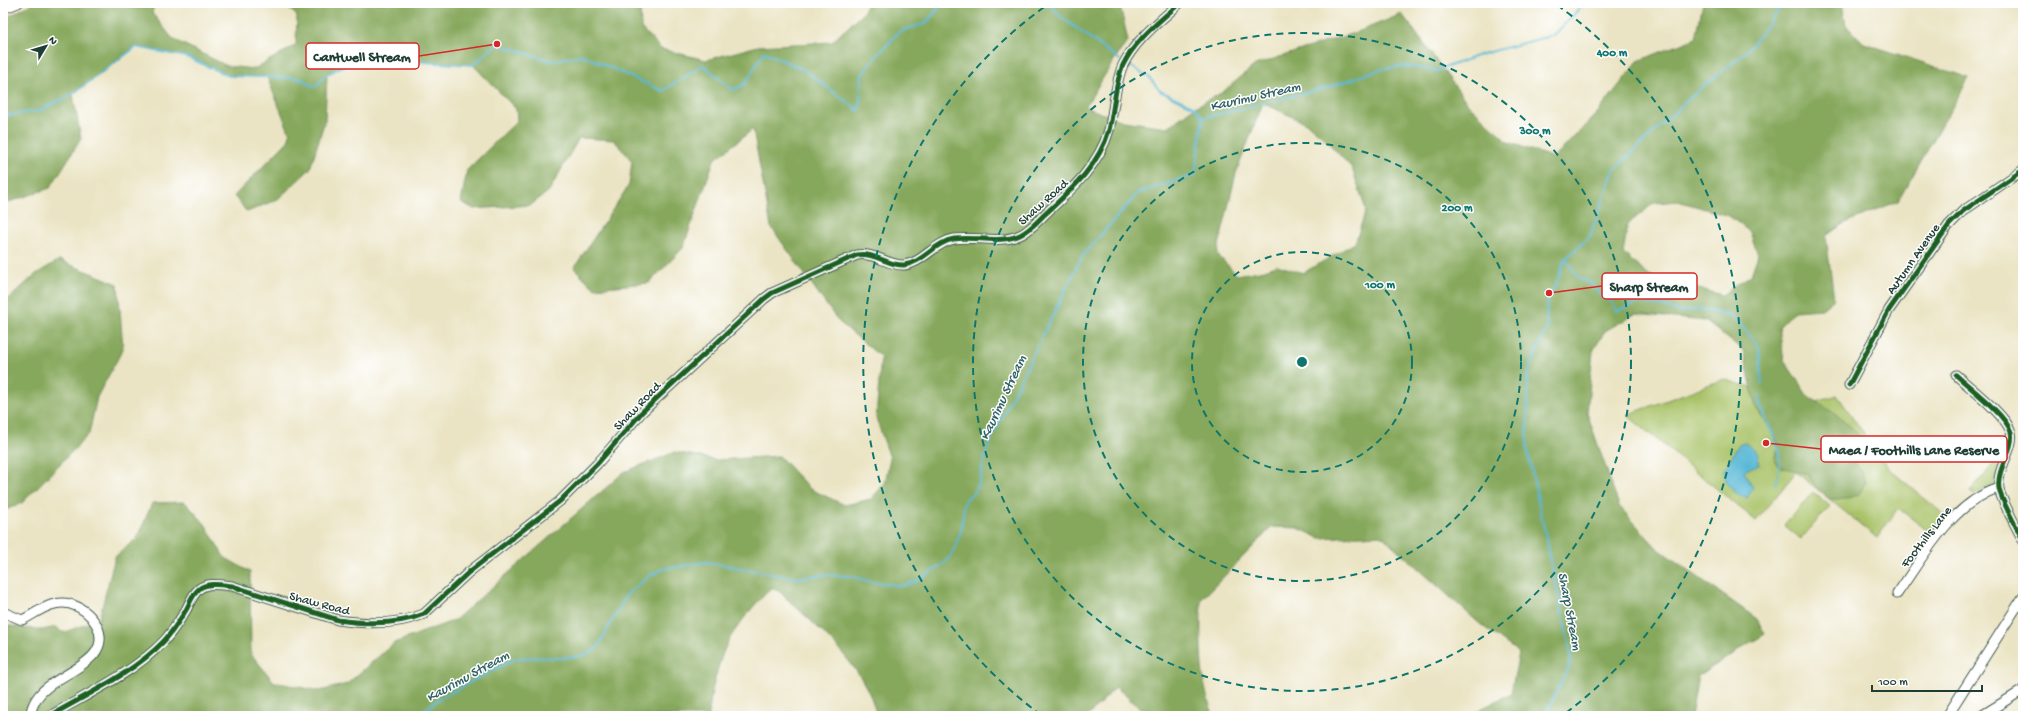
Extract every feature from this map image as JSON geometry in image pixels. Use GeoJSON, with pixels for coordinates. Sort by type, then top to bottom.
{"type":"FeatureCollection","features":[{"type":"Feature","properties":{"kind":"street"},"geometry":{"type":"LineString","coordinates":[[3,9],[18,3]]}},
{"type":"Feature","properties":{"kind":"street","name":"Shaw Road"},"geometry":{"type":"LineString","coordinates":[[50,716],[117,677],[162,644],[175,627],[191,599],[197,591],[205,586],[232,586],[338,620],[353,622],[398,621],[415,618],[424,614],[469,572],[560,501],[597,464],[642,412],[693,363],[772,293],[857,255],[870,255],[904,265],[914,262],[947,241],[966,238],[1008,238],[1020,235],[1030,228],[1069,193],[1092,164],[1108,133],[1122,69],[1135,47],[1146,34],[1180,3]]}},
{"type":"Feature","properties":{"kind":"street","name":"Autumn Avenue"},"geometry":{"type":"LineString","coordinates":[[1849,385],[1889,310],[1949,225],[1963,212],[2023,170]]}},
{"type":"Feature","properties":{"kind":"street"},"geometry":{"type":"LineString","coordinates":[[1956,375],[2005,421],[2011,432],[2012,440],[2005,457],[1998,488],[2023,540]]}},
{"type":"Feature","properties":{"kind":"street","name":"Foothills Lane"},"geometry":{"type":"LineString","coordinates":[[1897,594],[1952,520],[1986,492],[1998,488]]}},
{"type":"Feature","properties":{"kind":"street"},"geometry":{"type":"LineString","coordinates":[[1947,716],[2023,597]]}},
{"type":"Feature","properties":{"kind":"street"},"geometry":{"type":"LineString","coordinates":[[3,612],[22,620],[44,607],[56,603],[66,603],[76,606],[92,618],[100,636],[100,646],[96,653],[82,665],[48,687],[36,700],[30,716]]}},
{"type":"Feature","properties":{"kind":"street"},"geometry":{"type":"LineString","coordinates":[[1982,716],[2023,690]]}},
{"type":"Feature","properties":{"kind":"green space"},"geometry":{"type":"Polygon","coordinates":[[[33,3],[155,3],[152,13],[173,39],[227,66],[254,69],[296,45],[297,16],[283,3],[640,3],[641,28],[661,49],[706,60],[758,46],[832,42],[863,13],[867,3],[1118,3],[1120,5],[1128,41],[1116,57],[1085,107],[1123,121],[1168,127],[1195,107],[1223,92],[1255,65],[1360,31],[1402,14],[1468,104],[1508,142],[1554,158],[1599,111],[1638,61],[1696,38],[1703,3],[1842,3],[1846,25],[1864,43],[1969,78],[1898,201],[1843,224],[1826,236],[1834,299],[1822,309],[1794,311],[1779,327],[1784,360],[1807,395],[1841,418],[1862,438],[1849,455],[1862,472],[1865,483],[1859,494],[1846,499],[1830,499],[1818,490],[1807,474],[1778,466],[1774,460],[1779,445],[1765,420],[1756,408],[1743,350],[1705,321],[1635,314],[1605,331],[1593,351],[1587,413],[1619,506],[1657,548],[1757,619],[1765,634],[1698,676],[1691,716],[1468,716],[1511,693],[1519,653],[1480,624],[1381,535],[1320,538],[1298,528],[1272,527],[1201,600],[1201,644],[1203,673],[1205,688],[1214,716],[1146,716],[1116,687],[1088,716],[877,716],[871,697],[851,663],[824,633],[780,592],[772,588],[760,599],[728,641],[714,681],[709,716],[3,716],[3,625],[41,630],[57,627],[61,632],[65,632],[99,619],[115,557],[138,537],[152,503],[185,502],[205,524],[224,557],[250,572],[251,654],[274,682],[320,691],[347,684],[394,643],[455,620],[624,472],[675,452],[716,460],[779,456],[810,489],[845,505],[871,499],[885,483],[890,458],[876,418],[881,357],[838,321],[771,227],[753,129],[714,160],[683,248],[649,283],[594,288],[574,268],[629,185],[632,161],[614,140],[579,138],[549,191],[531,205],[474,209],[461,202],[467,170],[517,121],[516,109],[473,65],[404,61],[365,54],[327,75],[325,120],[310,169],[278,199],[247,212],[234,196],[288,141],[290,134],[267,77],[229,76],[187,57],[136,47],[73,94],[81,139],[50,188],[3,204],[3,10],[9,16],[33,3]],[[1263,103],[1236,173],[1217,254],[1237,275],[1265,270],[1277,265],[1303,273],[1355,243],[1366,210],[1352,168],[1321,135],[1308,124],[1263,103]],[[1678,201],[1654,203],[1628,224],[1623,253],[1649,276],[1722,295],[1751,275],[1758,255],[1750,232],[1729,216],[1678,201]]]}},
{"type":"Feature","properties":{"kind":"green space"},"geometry":{"type":"Polygon","coordinates":[[[59,260],[118,284],[123,349],[97,397],[89,434],[22,503],[3,511],[3,304],[36,274],[59,260]]]}},
{"type":"Feature","properties":{"kind":"green space"},"geometry":{"type":"Polygon","coordinates":[[[1724,379],[1751,388],[1752,390],[1797,409],[1837,395],[1889,469],[1947,517],[1933,535],[1898,508],[1877,538],[1796,472],[1756,521],[1627,415],[1724,379]]]}},
{"type":"Feature","properties":{"kind":"green space"},"geometry":{"type":"Polygon","coordinates":[[[1994,463],[1999,466],[1995,484],[1974,495],[1970,492],[1994,463]]]}},
{"type":"Feature","properties":{"kind":"green space"},"geometry":{"type":"Polygon","coordinates":[[[1813,492],[1830,506],[1801,539],[1784,525],[1813,492]]]}},
{"type":"Feature","properties":{"kind":"water"},"geometry":{"type":"Polygon","coordinates":[[[1745,442],[1756,451],[1759,464],[1744,471],[1753,488],[1747,498],[1742,497],[1731,489],[1723,472],[1739,444],[1745,442]]]}},
{"type":"Feature","properties":{"kind":"waterway"},"geometry":{"type":"LineString","coordinates":[[3,114],[8,115],[38,111],[73,94],[136,47],[187,57],[229,76],[298,78],[315,87],[326,75],[365,54],[404,61],[473,65],[497,44],[552,61],[582,55],[663,91],[703,65],[733,90],[745,84],[764,52],[804,70],[859,111],[862,75],[874,59],[900,31],[925,24],[943,3]]}},
{"type":"Feature","properties":{"kind":"waterway"},"geometry":{"type":"LineString","coordinates":[[1048,3],[1060,16],[1120,60]]}},
{"type":"Feature","properties":{"kind":"waterway","name":"Kaurimu Stream"},"geometry":{"type":"LineString","coordinates":[[1203,118],[1329,87],[1381,69],[1407,66],[1436,71],[1482,54],[1554,35],[1585,3]]}},
{"type":"Feature","properties":{"kind":"waterway","name":"Sharp Stream"},"geometry":{"type":"LineString","coordinates":[[1545,716],[1569,666],[1571,654],[1527,449],[1528,371],[1548,326],[1546,320],[1549,293],[1554,289],[1565,259],[1590,236],[1614,170],[1692,96],[1748,50],[1784,3]]}},
{"type":"Feature","properties":{"kind":"waterway"},"geometry":{"type":"LineString","coordinates":[[1130,66],[1149,77],[1160,91],[1195,107],[1203,118]]}},
{"type":"Feature","properties":{"kind":"waterway","name":"Kaurimu Stream"},"geometry":{"type":"LineString","coordinates":[[417,716],[437,700],[514,659],[535,657],[567,658],[588,653],[597,648],[627,594],[651,575],[663,569],[707,562],[795,578],[820,575],[850,576],[872,582],[903,586],[917,581],[945,563],[953,552],[961,531],[964,504],[967,498],[975,492],[980,480],[984,459],[993,435],[1083,255],[1138,193],[1195,175],[1203,118]]}},
{"type":"Feature","properties":{"kind":"waterway"},"geometry":{"type":"LineString","coordinates":[[1566,259],[1579,279],[1590,282],[1604,299],[1612,301],[1616,311],[1641,302],[1679,312],[1700,309],[1731,316],[1742,326],[1759,348],[1762,383]]}},
{"type":"Feature","properties":{"kind":"waterway"},"geometry":{"type":"LineString","coordinates":[[1760,395],[1759,402],[1779,450],[1779,471],[1775,484]]}},
{"type":"Feature","properties":{"kind":"cycle path"},"geometry":{"type":"LineString","coordinates":[[50,716],[123,674],[151,653],[172,631],[197,591],[206,585],[215,584],[232,586],[338,620],[381,623],[414,618],[424,614],[469,572],[560,501],[597,464],[642,412],[772,293],[857,255],[870,255],[898,265],[904,265],[917,261],[947,241],[962,238],[1013,238],[1030,229],[1073,187],[1091,166],[1098,155],[1109,130],[1116,88],[1123,65],[1134,47],[1141,39],[1180,3]]}},
{"type":"Feature","properties":{"kind":"cycle path"},"geometry":{"type":"LineString","coordinates":[[1849,385],[1889,310],[1949,225],[1963,211],[2023,170]]}},
{"type":"Feature","properties":{"kind":"cycle path"},"geometry":{"type":"LineString","coordinates":[[1956,375],[1995,410],[2008,425],[2011,432],[2012,438],[2000,473],[1999,488],[2005,505],[2023,540]]}},
{"type":"Feature","properties":{"kind":"place","name":"Cantwell Stream"},"geometry":{"type":"Point","coordinates":[497,44]}},
{"type":"Feature","properties":{"kind":"place","name":"Sharp Stream"},"geometry":{"type":"Point","coordinates":[1549,293]}},
{"type":"Feature","properties":{"kind":"place","name":"Maea / Foothills Lane Reserve"},"geometry":{"type":"Point","coordinates":[1766,443]}}]}
